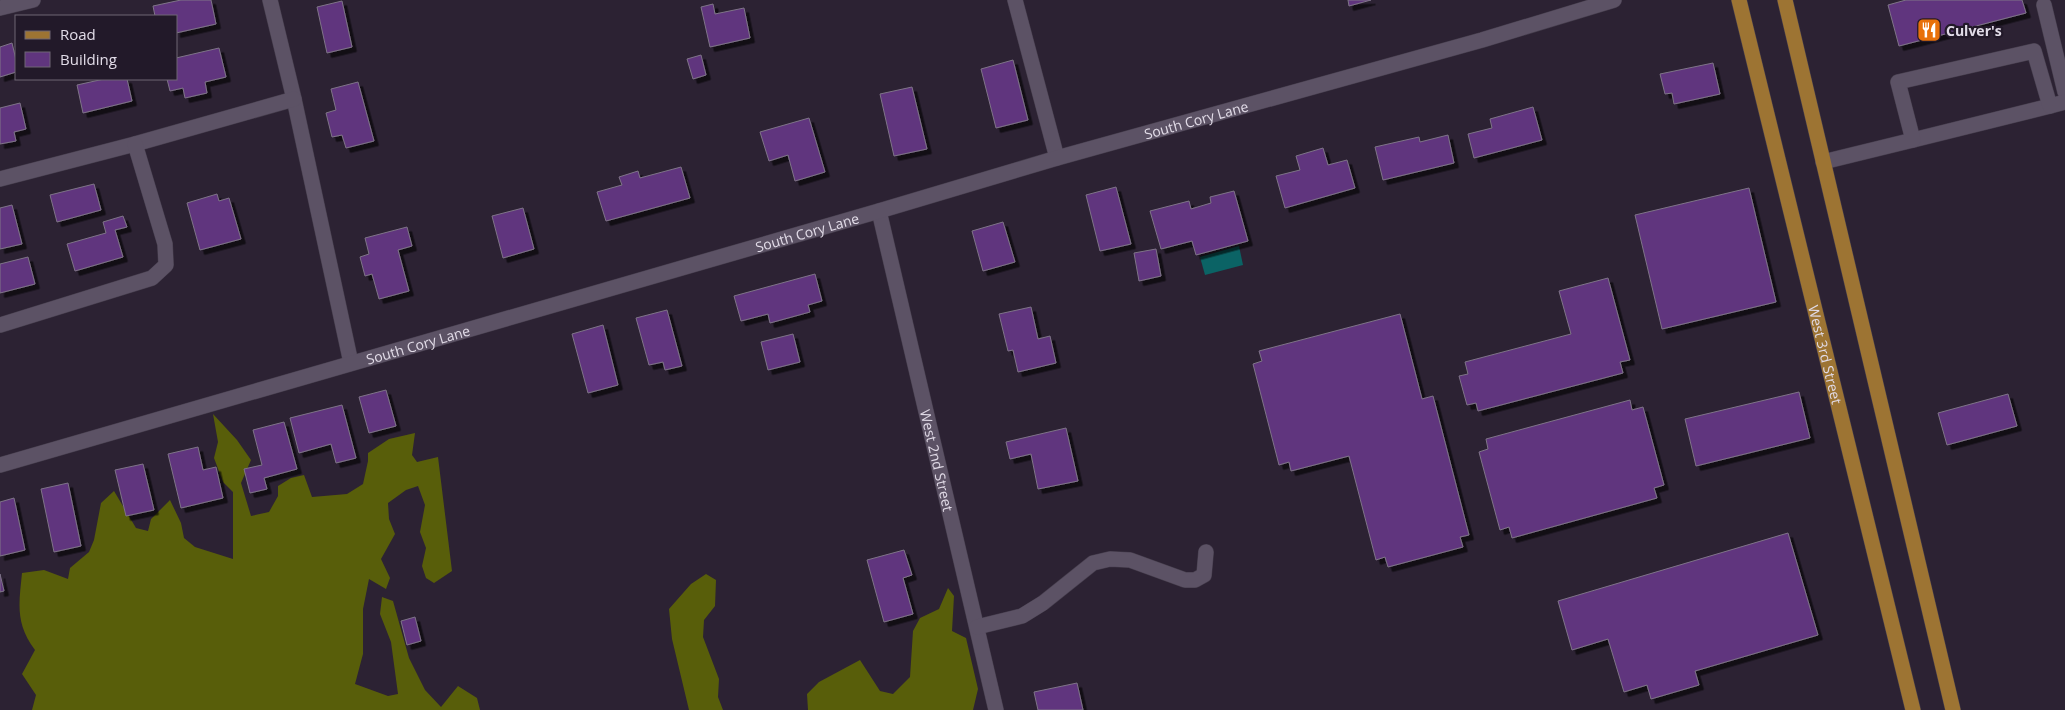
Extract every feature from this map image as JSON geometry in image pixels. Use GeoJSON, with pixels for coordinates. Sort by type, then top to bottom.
{"type":"FeatureCollection","features":[{"type":"Feature","properties":{"kind":"main road","name":"West 3rd Street"},"geometry":{"type":"LineString","coordinates":[[1739,0],[1913,710]]}},
{"type":"Feature","properties":{"kind":"main road"},"geometry":{"type":"LineString","coordinates":[[1785,0],[1953,710]]}},
{"type":"Feature","properties":{"kind":"street"},"geometry":{"type":"LineString","coordinates":[[0,8],[33,0]]}},
{"type":"Feature","properties":{"kind":"street"},"geometry":{"type":"LineString","coordinates":[[270,0],[294,99],[350,363]]}},
{"type":"Feature","properties":{"kind":"street"},"geometry":{"type":"LineString","coordinates":[[1015,0],[1057,158]]}},
{"type":"Feature","properties":{"kind":"street","name":"South Cory Lane"},"geometry":{"type":"LineString","coordinates":[[0,465],[880,211],[1057,158],[1482,40],[1614,0]]}},
{"type":"Feature","properties":{"kind":"street"},"geometry":{"type":"LineString","coordinates":[[2044,5],[2065,92]]}},
{"type":"Feature","properties":{"kind":"street"},"geometry":{"type":"LineString","coordinates":[[1823,162],[1914,140],[2058,104],[2034,51],[1898,82],[1914,140]]}},
{"type":"Feature","properties":{"kind":"street"},"geometry":{"type":"LineString","coordinates":[[0,179],[135,144],[294,99]]}},
{"type":"Feature","properties":{"kind":"street"},"geometry":{"type":"LineString","coordinates":[[0,325],[152,278],[166,265],[165,244],[135,144]]}},
{"type":"Feature","properties":{"kind":"street","name":"West 2nd Street"},"geometry":{"type":"LineString","coordinates":[[880,211],[996,710]]}},
{"type":"Feature","properties":{"kind":"street"},"geometry":{"type":"LineString","coordinates":[[977,627],[1022,616],[1044,603],[1093,563],[1110,559],[1130,560],[1185,580],[1195,580],[1204,574],[1206,552]]}},
{"type":"Feature","properties":{"kind":"green space"},"geometry":{"type":"Polygon","coordinates":[[[213,414],[237,440],[251,460],[241,483],[251,516],[269,512],[278,496],[278,486],[291,478],[304,475],[312,497],[347,494],[363,484],[368,453],[389,439],[415,433],[412,455],[417,462],[438,457],[452,571],[434,583],[426,578],[422,566],[426,548],[420,532],[425,505],[418,486],[406,490],[388,503],[389,519],[395,534],[381,559],[390,578],[386,589],[369,579],[363,609],[363,654],[355,684],[388,696],[398,694],[391,642],[380,614],[382,597],[393,601],[409,658],[425,690],[441,707],[458,686],[477,698],[480,710],[32,710],[36,695],[22,674],[35,650],[21,622],[22,573],[44,570],[68,579],[70,568],[89,552],[94,540],[101,503],[114,491],[136,528],[148,531],[151,519],[170,500],[181,523],[184,538],[195,547],[233,559],[233,492],[223,482],[214,458],[218,442],[213,414]]]}},
{"type":"Feature","properties":{"kind":"green space"},"geometry":{"type":"Polygon","coordinates":[[[706,574],[716,580],[715,606],[704,620],[703,637],[719,679],[718,697],[723,710],[689,710],[672,639],[669,609],[691,584],[706,574]]]}},
{"type":"Feature","properties":{"kind":"green space"},"geometry":{"type":"Polygon","coordinates":[[[948,588],[954,596],[952,631],[966,638],[978,689],[973,710],[808,710],[807,694],[819,682],[860,660],[880,691],[893,694],[910,677],[913,631],[920,618],[939,609],[948,588]]]}},
{"type":"Feature","properties":{"kind":"shaded area"},"geometry":{"type":"Polygon","coordinates":[[[1239,246],[1243,265],[1205,275],[1200,257],[1239,246]]]}},
{"type":"Feature","properties":{"kind":"building"},"geometry":{"type":"Polygon","coordinates":[[[181,0],[211,0],[216,24],[178,33],[178,15],[155,15],[153,6],[181,0]]]}},
{"type":"Feature","properties":{"kind":"building"},"geometry":{"type":"Polygon","coordinates":[[[1348,0],[1371,0],[1349,6],[1348,0]]]}},
{"type":"Feature","properties":{"kind":"building","name":"Culver's"},"geometry":{"type":"Polygon","coordinates":[[[1906,0],[2022,0],[2026,13],[1899,46],[1888,5],[1906,0]]]}},
{"type":"Feature","properties":{"kind":"building"},"geometry":{"type":"Polygon","coordinates":[[[342,1],[352,47],[327,53],[317,7],[342,1]]]}},
{"type":"Feature","properties":{"kind":"building"},"geometry":{"type":"Polygon","coordinates":[[[713,4],[715,14],[744,8],[750,38],[710,47],[701,7],[713,4]]]}},
{"type":"Feature","properties":{"kind":"building"},"geometry":{"type":"Polygon","coordinates":[[[12,43],[15,56],[15,72],[0,77],[0,47],[12,43]]]}},
{"type":"Feature","properties":{"kind":"building"},"geometry":{"type":"Polygon","coordinates":[[[219,48],[226,77],[205,82],[207,93],[185,98],[183,88],[170,91],[167,80],[178,80],[178,58],[219,48]]]}},
{"type":"Feature","properties":{"kind":"building"},"geometry":{"type":"Polygon","coordinates":[[[701,55],[706,75],[693,79],[687,59],[701,55]]]}},
{"type":"Feature","properties":{"kind":"building"},"geometry":{"type":"Polygon","coordinates":[[[1013,60],[1028,120],[996,128],[981,69],[1013,60]]]}},
{"type":"Feature","properties":{"kind":"building"},"geometry":{"type":"Polygon","coordinates":[[[1713,63],[1720,94],[1674,104],[1672,93],[1665,94],[1660,74],[1713,63]]]}},
{"type":"Feature","properties":{"kind":"building"},"geometry":{"type":"Polygon","coordinates":[[[100,80],[127,80],[132,101],[83,113],[77,85],[100,80]]]}},
{"type":"Feature","properties":{"kind":"building"},"geometry":{"type":"Polygon","coordinates":[[[358,82],[374,141],[346,148],[342,135],[332,137],[326,113],[336,110],[331,89],[358,82]]]}},
{"type":"Feature","properties":{"kind":"building"},"geometry":{"type":"Polygon","coordinates":[[[912,87],[927,149],[894,156],[880,94],[912,87]]]}},
{"type":"Feature","properties":{"kind":"building"},"geometry":{"type":"Polygon","coordinates":[[[20,103],[26,129],[14,132],[16,141],[0,144],[0,108],[20,103]]]}},
{"type":"Feature","properties":{"kind":"building"},"geometry":{"type":"Polygon","coordinates":[[[1533,107],[1542,140],[1474,158],[1468,134],[1492,128],[1490,119],[1533,107]]]}},
{"type":"Feature","properties":{"kind":"building"},"geometry":{"type":"Polygon","coordinates":[[[809,118],[825,172],[795,181],[788,155],[769,161],[760,132],[809,118]]]}},
{"type":"Feature","properties":{"kind":"building"},"geometry":{"type":"Polygon","coordinates":[[[1448,135],[1454,163],[1383,180],[1375,147],[1419,137],[1420,142],[1448,135]]]}},
{"type":"Feature","properties":{"kind":"building"},"geometry":{"type":"Polygon","coordinates":[[[1323,148],[1328,165],[1347,160],[1355,188],[1285,208],[1276,176],[1300,170],[1296,156],[1323,148]]]}},
{"type":"Feature","properties":{"kind":"building"},"geometry":{"type":"Polygon","coordinates":[[[681,167],[690,198],[606,221],[597,192],[622,185],[619,177],[638,171],[640,178],[681,167]]]}},
{"type":"Feature","properties":{"kind":"building"},"geometry":{"type":"Polygon","coordinates":[[[94,184],[101,210],[57,222],[50,195],[94,184]]]}},
{"type":"Feature","properties":{"kind":"building"},"geometry":{"type":"Polygon","coordinates":[[[1116,187],[1131,244],[1100,251],[1086,195],[1116,187]]]}},
{"type":"Feature","properties":{"kind":"building"},"geometry":{"type":"Polygon","coordinates":[[[1749,188],[1776,302],[1662,329],[1635,215],[1749,188]]]}},
{"type":"Feature","properties":{"kind":"building"},"geometry":{"type":"Polygon","coordinates":[[[1234,191],[1248,241],[1196,255],[1192,241],[1161,249],[1150,211],[1189,201],[1191,209],[1211,203],[1210,197],[1234,191]]]}},
{"type":"Feature","properties":{"kind":"building"},"geometry":{"type":"Polygon","coordinates":[[[217,194],[219,201],[229,198],[241,239],[200,250],[187,203],[217,194]]]}},
{"type":"Feature","properties":{"kind":"building"},"geometry":{"type":"Polygon","coordinates":[[[12,205],[22,244],[0,249],[0,208],[12,205]]]}},
{"type":"Feature","properties":{"kind":"building"},"geometry":{"type":"Polygon","coordinates":[[[523,208],[534,249],[503,258],[492,216],[523,208]]]}},
{"type":"Feature","properties":{"kind":"building"},"geometry":{"type":"Polygon","coordinates":[[[123,216],[127,227],[115,230],[123,257],[75,271],[67,244],[106,233],[103,222],[123,216]]]}},
{"type":"Feature","properties":{"kind":"building"},"geometry":{"type":"Polygon","coordinates":[[[1003,222],[1015,262],[983,271],[972,231],[1003,222]]]}},
{"type":"Feature","properties":{"kind":"building"},"geometry":{"type":"Polygon","coordinates":[[[407,227],[412,246],[398,250],[409,291],[379,299],[372,274],[365,276],[360,257],[369,254],[365,238],[407,227]]]}},
{"type":"Feature","properties":{"kind":"building"},"geometry":{"type":"Polygon","coordinates":[[[1156,249],[1161,276],[1139,281],[1134,253],[1156,249]]]}},
{"type":"Feature","properties":{"kind":"building"},"geometry":{"type":"Polygon","coordinates":[[[28,257],[35,284],[0,293],[0,264],[28,257]]]}},
{"type":"Feature","properties":{"kind":"building"},"geometry":{"type":"Polygon","coordinates":[[[815,274],[822,301],[808,305],[810,312],[770,323],[768,314],[741,321],[734,296],[815,274]]]}},
{"type":"Feature","properties":{"kind":"building"},"geometry":{"type":"Polygon","coordinates":[[[1608,278],[1630,360],[1620,362],[1623,373],[1478,411],[1476,403],[1467,405],[1459,376],[1468,374],[1465,362],[1571,334],[1559,291],[1608,278]]]}},
{"type":"Feature","properties":{"kind":"building"},"geometry":{"type":"Polygon","coordinates":[[[1031,307],[1038,339],[1050,336],[1056,363],[1018,372],[1013,350],[1008,351],[999,314],[1031,307]]]}},
{"type":"Feature","properties":{"kind":"building"},"geometry":{"type":"Polygon","coordinates":[[[667,310],[682,366],[665,370],[663,362],[649,365],[636,318],[667,310]]]}},
{"type":"Feature","properties":{"kind":"building"},"geometry":{"type":"Polygon","coordinates":[[[1400,314],[1422,399],[1433,396],[1469,535],[1460,537],[1463,547],[1388,567],[1385,557],[1376,560],[1349,456],[1291,471],[1289,462],[1279,465],[1253,364],[1262,361],[1259,351],[1400,314]]]}},
{"type":"Feature","properties":{"kind":"building"},"geometry":{"type":"Polygon","coordinates":[[[603,325],[618,385],[588,393],[572,334],[603,325]]]}},
{"type":"Feature","properties":{"kind":"building"},"geometry":{"type":"Polygon","coordinates":[[[793,334],[800,362],[768,370],[761,342],[793,334]]]}},
{"type":"Feature","properties":{"kind":"building"},"geometry":{"type":"Polygon","coordinates":[[[386,390],[396,426],[369,433],[359,397],[386,390]]]}},
{"type":"Feature","properties":{"kind":"building"},"geometry":{"type":"Polygon","coordinates":[[[1799,392],[1810,438],[1696,466],[1685,419],[1799,392]]]}},
{"type":"Feature","properties":{"kind":"building"},"geometry":{"type":"Polygon","coordinates":[[[2008,394],[2017,426],[1947,445],[1938,413],[2008,394]]]}},
{"type":"Feature","properties":{"kind":"building"},"geometry":{"type":"Polygon","coordinates":[[[1630,400],[1632,410],[1643,407],[1664,485],[1654,488],[1657,498],[1512,538],[1509,527],[1500,530],[1479,452],[1488,449],[1486,439],[1630,400]]]}},
{"type":"Feature","properties":{"kind":"building"},"geometry":{"type":"Polygon","coordinates":[[[342,405],[356,458],[336,463],[331,444],[299,453],[290,418],[342,405]]]}},
{"type":"Feature","properties":{"kind":"building"},"geometry":{"type":"Polygon","coordinates":[[[284,422],[297,469],[264,478],[267,489],[250,493],[244,469],[262,465],[253,430],[284,422]]]}},
{"type":"Feature","properties":{"kind":"building"},"geometry":{"type":"Polygon","coordinates":[[[1066,428],[1078,481],[1038,489],[1031,454],[1010,459],[1006,442],[1066,428]]]}},
{"type":"Feature","properties":{"kind":"building"},"geometry":{"type":"Polygon","coordinates":[[[198,447],[203,470],[216,467],[223,498],[181,508],[168,454],[198,447]]]}},
{"type":"Feature","properties":{"kind":"building"},"geometry":{"type":"Polygon","coordinates":[[[143,464],[154,510],[126,516],[115,470],[143,464]]]}},
{"type":"Feature","properties":{"kind":"building"},"geometry":{"type":"Polygon","coordinates":[[[68,483],[81,546],[54,552],[41,489],[68,483]]]}},
{"type":"Feature","properties":{"kind":"building"},"geometry":{"type":"Polygon","coordinates":[[[14,498],[25,550],[0,556],[0,502],[14,498]]]}},
{"type":"Feature","properties":{"kind":"building"},"geometry":{"type":"Polygon","coordinates":[[[1788,533],[1818,635],[1695,671],[1699,685],[1651,699],[1647,685],[1624,692],[1608,639],[1572,650],[1558,601],[1788,533]]]}},
{"type":"Feature","properties":{"kind":"building"},"geometry":{"type":"Polygon","coordinates":[[[904,550],[912,575],[903,578],[913,614],[884,622],[867,560],[904,550]]]}},
{"type":"Feature","properties":{"kind":"building"},"geometry":{"type":"Polygon","coordinates":[[[0,574],[4,591],[0,592],[0,574]]]}},
{"type":"Feature","properties":{"kind":"building"},"geometry":{"type":"Polygon","coordinates":[[[415,617],[421,641],[407,645],[401,621],[415,617]]]}},
{"type":"Feature","properties":{"kind":"building"},"geometry":{"type":"Polygon","coordinates":[[[1077,683],[1083,710],[1038,710],[1034,692],[1077,683]]]}},
{"type":"Feature","properties":{"kind":"place","name":"Culver's"},"geometry":{"type":"Point","coordinates":[1929,30]}}]}
